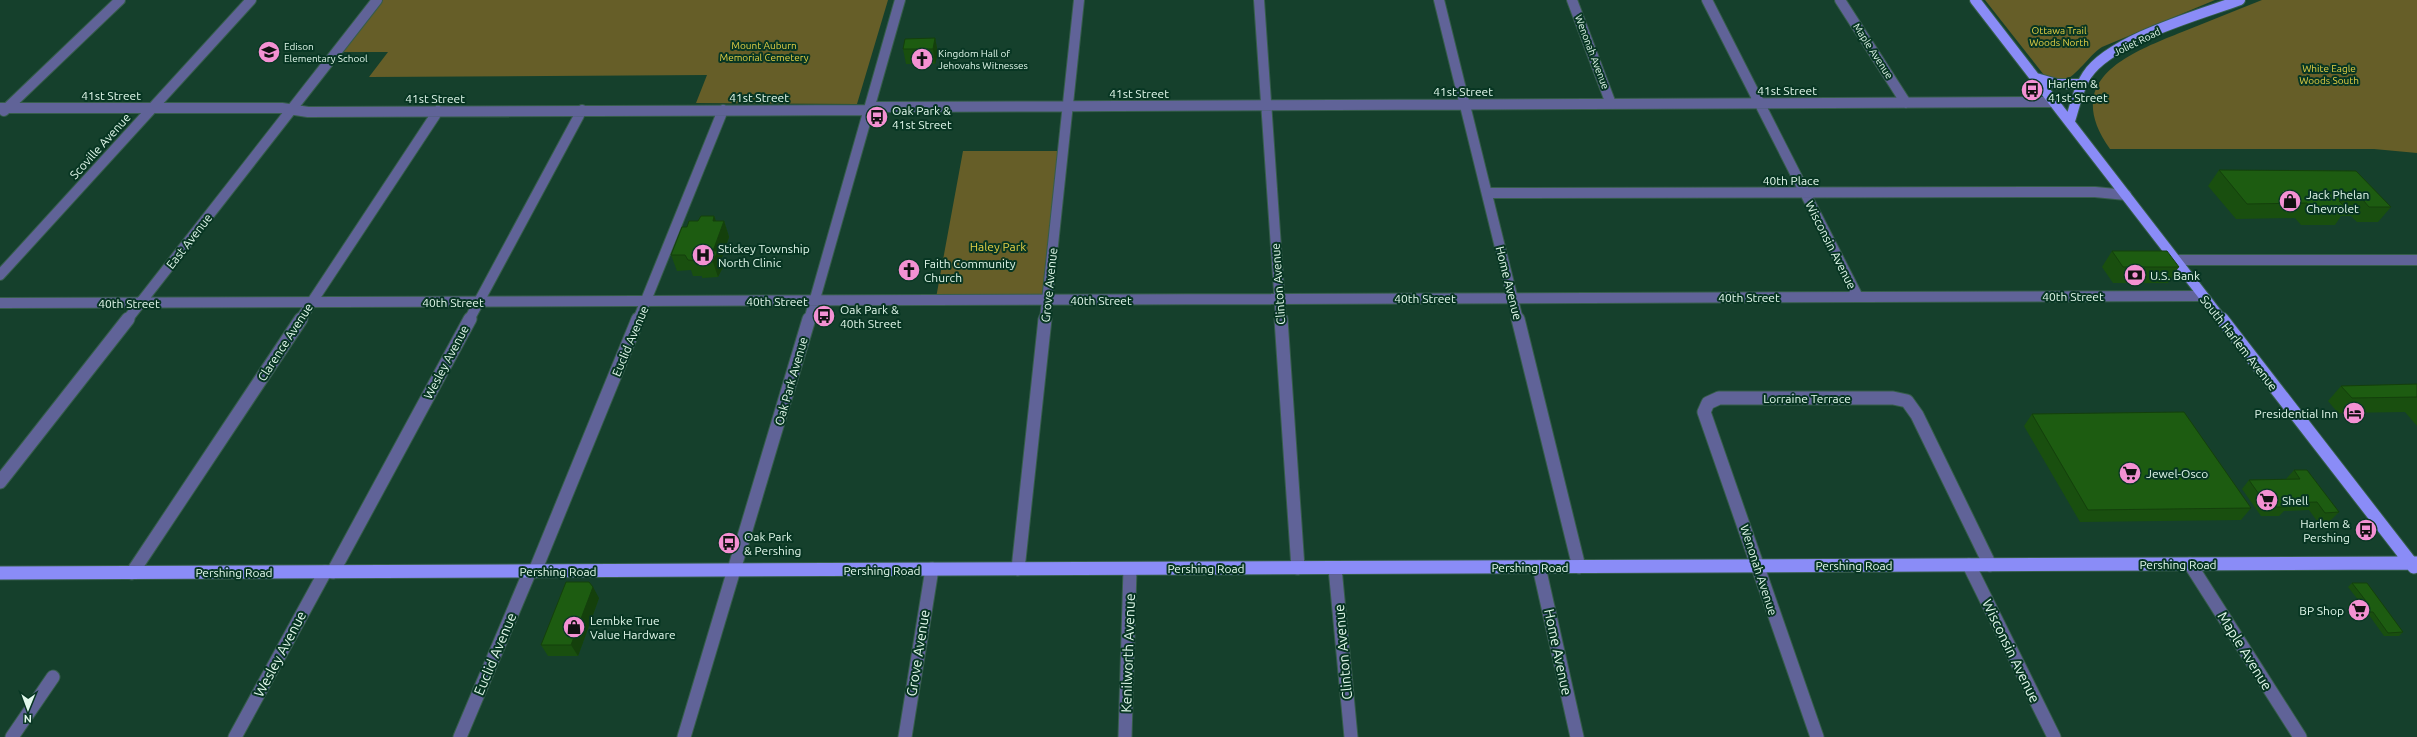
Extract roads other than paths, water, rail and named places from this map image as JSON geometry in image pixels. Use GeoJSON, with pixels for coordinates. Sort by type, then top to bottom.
{"type":"FeatureCollection","features":[{"type":"Feature","properties":{"kind":"main road","name":"South Harlem Avenue"},"geometry":{"type":"LineString","coordinates":[[1974,0],[2055,102],[2203,296],[2415,566]]}},
{"type":"Feature","properties":{"kind":"main road","name":"Joliet Road"},"geometry":{"type":"LineString","coordinates":[[2070,122],[2081,84],[2096,65],[2129,44],[2240,0]]}},
{"type":"Feature","properties":{"kind":"main road"},"geometry":{"type":"LineString","coordinates":[[2036,78],[2057,84],[2081,84]]}},
{"type":"Feature","properties":{"kind":"main road","name":"Pershing Road"},"geometry":{"type":"LineString","coordinates":[[0,573],[2190,564],[2415,566]]}},
{"type":"Feature","properties":{"kind":"street"},"geometry":{"type":"LineString","coordinates":[[2,110],[120,0]]}},
{"type":"Feature","properties":{"kind":"street","name":"Scoville Avenue"},"geometry":{"type":"LineString","coordinates":[[0,275],[251,0]]}},
{"type":"Feature","properties":{"kind":"street","name":"East Avenue"},"geometry":{"type":"LineString","coordinates":[[0,482],[377,0]]}},
{"type":"Feature","properties":{"kind":"street","name":"Oak Park Avenue"},"geometry":{"type":"LineString","coordinates":[[684,737],[814,300],[900,0]]}},
{"type":"Feature","properties":{"kind":"street","name":"Grove Avenue"},"geometry":{"type":"LineString","coordinates":[[1018,569],[1079,0]]}},
{"type":"Feature","properties":{"kind":"street","name":"Clinton Avenue"},"geometry":{"type":"LineString","coordinates":[[1259,0],[1298,568]]}},
{"type":"Feature","properties":{"kind":"street","name":"Home Avenue"},"geometry":{"type":"LineString","coordinates":[[1439,0],[1579,567]]}},
{"type":"Feature","properties":{"kind":"street","name":"Wenonah Avenue"},"geometry":{"type":"LineString","coordinates":[[1572,0],[1611,104]]}},
{"type":"Feature","properties":{"kind":"street","name":"Wisconsin Avenue"},"geometry":{"type":"LineString","coordinates":[[1707,0],[1858,297]]}},
{"type":"Feature","properties":{"kind":"street","name":"Maple Avenue"},"geometry":{"type":"LineString","coordinates":[[1840,0],[1906,103]]}},
{"type":"Feature","properties":{"kind":"street","name":"41st Street"},"geometry":{"type":"LineString","coordinates":[[2,110],[152,108],[291,109],[305,112],[723,110],[1068,106],[2055,102]]}},
{"type":"Feature","properties":{"kind":"street","name":"Wesley Avenue"},"geometry":{"type":"LineString","coordinates":[[235,737],[329,572],[479,302],[582,110]]}},
{"type":"Feature","properties":{"kind":"street","name":"Euclid Avenue"},"geometry":{"type":"LineString","coordinates":[[460,737],[646,301],[723,110]]}},
{"type":"Feature","properties":{"kind":"street","name":"Clarence Avenue"},"geometry":{"type":"LineString","coordinates":[[132,573],[438,111]]}},
{"type":"Feature","properties":{"kind":"street","name":"40th Place"},"geometry":{"type":"LineString","coordinates":[[1487,193],[2123,192]]}},
{"type":"Feature","properties":{"kind":"street"},"geometry":{"type":"LineString","coordinates":[[2175,260],[2417,260]]}},
{"type":"Feature","properties":{"kind":"street","name":"40th Street"},"geometry":{"type":"LineString","coordinates":[[0,303],[2203,296]]}},
{"type":"Feature","properties":{"kind":"street","name":"Lorraine Terrace"},"geometry":{"type":"LineString","coordinates":[[1708,403],[1719,398],[1892,398],[1907,401],[1917,415],[1990,565]]}},
{"type":"Feature","properties":{"kind":"street","name":"Wenonah Avenue"},"geometry":{"type":"LineString","coordinates":[[1708,403],[1704,412],[1817,737]]}},
{"type":"Feature","properties":{"kind":"street","name":"Maple Avenue"},"geometry":{"type":"LineString","coordinates":[[2190,564],[2300,737]]}},
{"type":"Feature","properties":{"kind":"street","name":"Wisconsin Avenue"},"geometry":{"type":"LineString","coordinates":[[1969,565],[2054,737]]}},
{"type":"Feature","properties":{"kind":"street","name":"Home Avenue"},"geometry":{"type":"LineString","coordinates":[[1540,567],[1577,737]]}},
{"type":"Feature","properties":{"kind":"street","name":"Kenilworth Avenue"},"geometry":{"type":"LineString","coordinates":[[1125,737],[1130,568]]}},
{"type":"Feature","properties":{"kind":"street","name":"Clinton Avenue"},"geometry":{"type":"LineString","coordinates":[[1335,568],[1351,737]]}},
{"type":"Feature","properties":{"kind":"street","name":"Grove Avenue"},"geometry":{"type":"LineString","coordinates":[[905,737],[932,569]]}},
{"type":"Feature","properties":{"kind":"street"},"geometry":{"type":"LineString","coordinates":[[12,737],[53,677]]}},
{"type":"Feature","properties":{"kind":"place","name":"Edison Elementary School"},"geometry":{"type":"Point","coordinates":[269,52]}},
{"type":"Feature","properties":{"kind":"place","name":"Kingdom Hall of Jehovahs Witnesses"},"geometry":{"type":"Point","coordinates":[922,59]}},
{"type":"Feature","properties":{"kind":"place","name":"Harlem & 41st Street"},"geometry":{"type":"Point","coordinates":[2032,90]}},
{"type":"Feature","properties":{"kind":"place","name":"Oak Park & 41st Street"},"geometry":{"type":"Point","coordinates":[877,117]}},
{"type":"Feature","properties":{"kind":"place","name":"Jack Phelan Chevrolet"},"geometry":{"type":"Point","coordinates":[2290,201]}},
{"type":"Feature","properties":{"kind":"place","name":"Stickey Township North Clinic"},"geometry":{"type":"Point","coordinates":[703,255]}},
{"type":"Feature","properties":{"kind":"place","name":"Faith Community Church"},"geometry":{"type":"Point","coordinates":[909,270]}},
{"type":"Feature","properties":{"kind":"place","name":"U.S. Bank"},"geometry":{"type":"Point","coordinates":[2135,275]}},
{"type":"Feature","properties":{"kind":"place","name":"Oak Park & 40th Street"},"geometry":{"type":"Point","coordinates":[824,316]}},
{"type":"Feature","properties":{"kind":"place","name":"Presidential Inn"},"geometry":{"type":"Point","coordinates":[2354,413]}},
{"type":"Feature","properties":{"kind":"place","name":"Jewel-Osco"},"geometry":{"type":"Point","coordinates":[2130,473]}},
{"type":"Feature","properties":{"kind":"place","name":"Shell"},"geometry":{"type":"Point","coordinates":[2267,500]}},
{"type":"Feature","properties":{"kind":"place","name":"Harlem & Pershing"},"geometry":{"type":"Point","coordinates":[2366,530]}},
{"type":"Feature","properties":{"kind":"place","name":"Oak Park & Pershing"},"geometry":{"type":"Point","coordinates":[729,543]}},
{"type":"Feature","properties":{"kind":"place","name":"BP Shop"},"geometry":{"type":"Point","coordinates":[2359,610]}},
{"type":"Feature","properties":{"kind":"place","name":"Lembke True Value Hardware"},"geometry":{"type":"Point","coordinates":[574,627]}},
{"type":"Feature","properties":{"kind":"park label","name":"Ottawa Trail Woods North"},"geometry":{"type":"Point","coordinates":[2059,36]}},
{"type":"Feature","properties":{"kind":"park label","name":"Mount Auburn Memorial Cemetery"},"geometry":{"type":"Point","coordinates":[764,50]}},
{"type":"Feature","properties":{"kind":"park label","name":"White Eagle Woods South"},"geometry":{"type":"Point","coordinates":[2329,74]}},
{"type":"Feature","properties":{"kind":"park label","name":"Haley Park"},"geometry":{"type":"Point","coordinates":[998,246]}}]}
